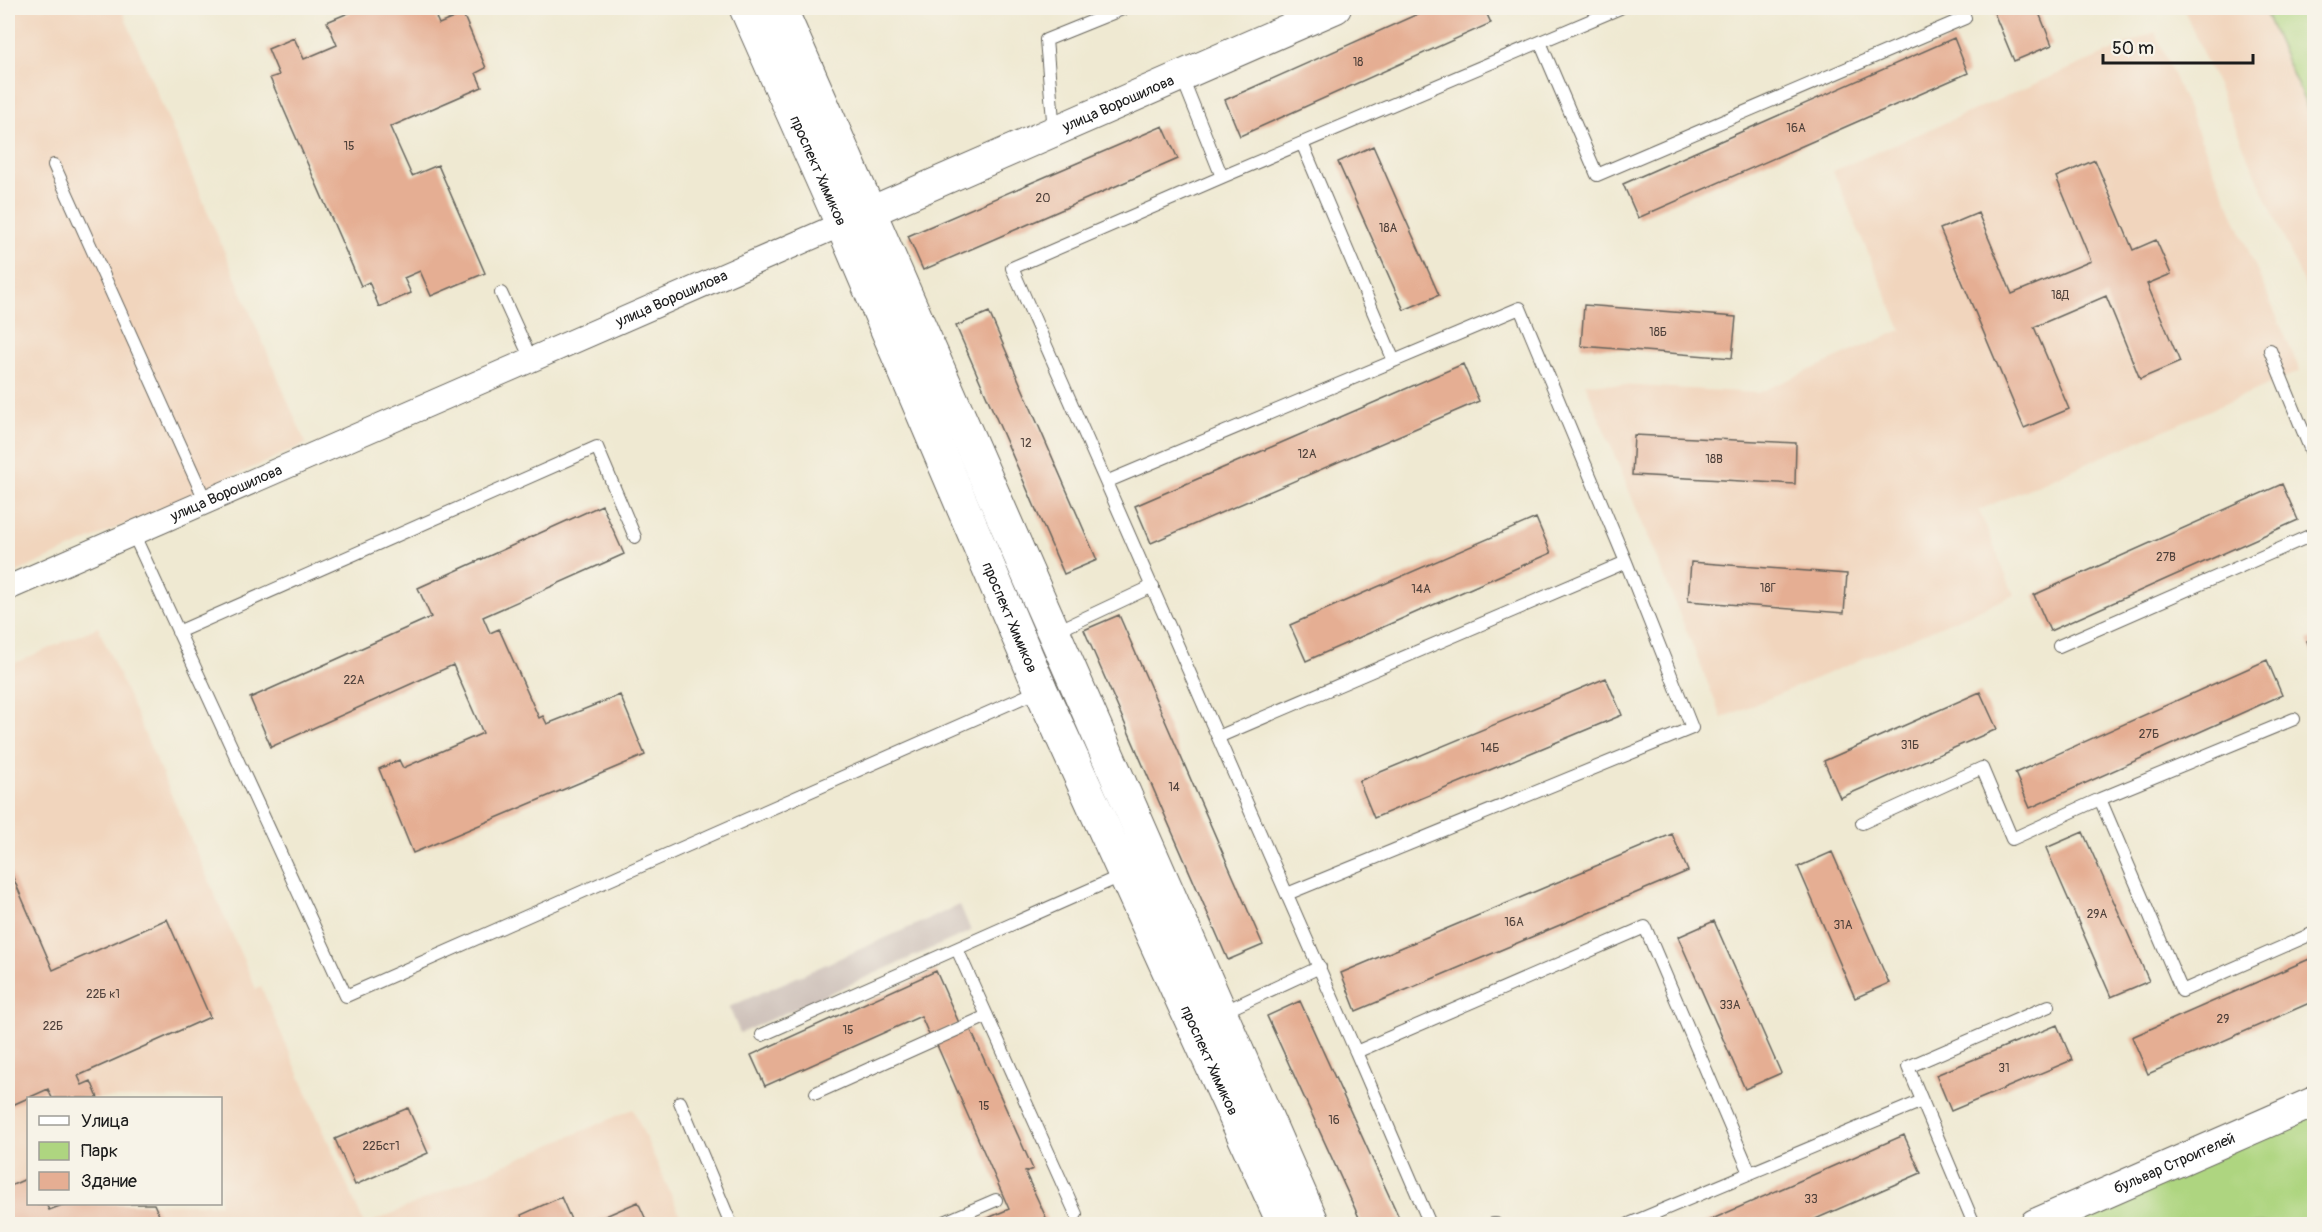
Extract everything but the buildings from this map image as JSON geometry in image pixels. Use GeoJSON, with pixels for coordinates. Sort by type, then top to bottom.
{"type":"FeatureCollection","features":[{"type":"Feature","properties":{"kind":"main road","name":"проспект Химиков"},"geometry":{"type":"LineString","coordinates":[[746,8],[856,218],[1055,632],[1313,1224]]}},
{"type":"Feature","properties":{"kind":"main road","name":"проспект Химиков"},"geometry":{"type":"LineString","coordinates":[[780,8],[856,218],[1041,690],[1284,1224]]}},
{"type":"Feature","properties":{"kind":"street","name":"улица Ворошилова"},"geometry":{"type":"LineString","coordinates":[[8,588],[1336,8]]}},
{"type":"Feature","properties":{"kind":"street","name":"бульвар Строителей"},"geometry":{"type":"LineString","coordinates":[[2035,1224],[2314,1102]]}},
{"type":"Feature","properties":{"kind":"lane"},"geometry":{"type":"LineString","coordinates":[[1054,131],[1046,40],[1125,8]]}},
{"type":"Feature","properties":{"kind":"lane"},"geometry":{"type":"LineString","coordinates":[[1430,1224],[1320,967],[1012,268],[1620,8]]}},
{"type":"Feature","properties":{"kind":"lane"},"geometry":{"type":"LineString","coordinates":[[1540,42],[1597,175],[1965,18],[1961,8]]}},
{"type":"Feature","properties":{"kind":"lane"},"geometry":{"type":"LineString","coordinates":[[1181,76],[1222,177]]}},
{"type":"Feature","properties":{"kind":"lane"},"geometry":{"type":"LineString","coordinates":[[1302,143],[1394,360]]}},
{"type":"Feature","properties":{"kind":"lane"},"geometry":{"type":"LineString","coordinates":[[54,165],[206,502]]}},
{"type":"Feature","properties":{"kind":"lane"},"geometry":{"type":"LineString","coordinates":[[501,292],[531,359]]}},
{"type":"Feature","properties":{"kind":"lane"},"geometry":{"type":"LineString","coordinates":[[1106,482],[1520,308],[1626,562],[1692,728],[1287,894]]}},
{"type":"Feature","properties":{"kind":"lane"},"geometry":{"type":"LineString","coordinates":[[2270,350],[2314,453]]}},
{"type":"Feature","properties":{"kind":"lane"},"geometry":{"type":"LineString","coordinates":[[178,632],[597,447],[635,537]]}},
{"type":"Feature","properties":{"kind":"lane"},"geometry":{"type":"LineString","coordinates":[[133,533],[346,996],[1041,690]]}},
{"type":"Feature","properties":{"kind":"lane"},"geometry":{"type":"LineString","coordinates":[[2060,646],[2314,534]]}},
{"type":"Feature","properties":{"kind":"lane"},"geometry":{"type":"LineString","coordinates":[[1218,737],[1626,562]]}},
{"type":"Feature","properties":{"kind":"lane"},"geometry":{"type":"LineString","coordinates":[[1055,632],[1153,586]]}},
{"type":"Feature","properties":{"kind":"lane"},"geometry":{"type":"LineString","coordinates":[[1862,823],[1982,768],[2012,839],[2100,799],[2294,719]]}},
{"type":"Feature","properties":{"kind":"lane"},"geometry":{"type":"LineString","coordinates":[[2100,799],[2182,991],[2314,933]]}},
{"type":"Feature","properties":{"kind":"lane"},"geometry":{"type":"LineString","coordinates":[[762,1035],[1125,875]]}},
{"type":"Feature","properties":{"kind":"lane"},"geometry":{"type":"LineString","coordinates":[[1356,1052],[1645,927],[1750,1173]]}},
{"type":"Feature","properties":{"kind":"lane"},"geometry":{"type":"LineString","coordinates":[[957,949],[1076,1214]]}},
{"type":"Feature","properties":{"kind":"lane"},"geometry":{"type":"LineString","coordinates":[[1221,1013],[1320,967]]}},
{"type":"Feature","properties":{"kind":"lane"},"geometry":{"type":"LineString","coordinates":[[1974,1224],[1908,1067],[2049,1006]]}},
{"type":"Feature","properties":{"kind":"lane"},"geometry":{"type":"LineString","coordinates":[[816,1093],[987,1016]]}},
{"type":"Feature","properties":{"kind":"lane"},"geometry":{"type":"LineString","coordinates":[[1629,1224],[1922,1101]]}},
{"type":"Feature","properties":{"kind":"lane"},"geometry":{"type":"LineString","coordinates":[[680,1102],[731,1224]]}},
{"type":"Feature","properties":{"kind":"lane"},"geometry":{"type":"LineString","coordinates":[[940,1224],[996,1200]]}},
{"type":"Feature","properties":{"kind":"shaded area"},"geometry":{"type":"Polygon","coordinates":[[[8,8],[121,8],[306,444],[8,576],[8,8]]]}},
{"type":"Feature","properties":{"kind":"shaded area"},"geometry":{"type":"Polygon","coordinates":[[[2183,8],[2314,8],[2314,307],[2183,8]]]}},
{"type":"Feature","properties":{"kind":"shaded area"},"geometry":{"type":"Polygon","coordinates":[[[2155,32],[2300,371],[1979,510],[2014,595],[1722,718],[1585,383],[1758,393],[1901,330],[1833,171],[2155,32]]]}},
{"type":"Feature","properties":{"kind":"shaded area"},"geometry":{"type":"Polygon","coordinates":[[[98,627],[256,989],[261,987],[364,1224],[8,1224],[8,666],[98,627]]]}},
{"type":"Feature","properties":{"kind":"shaded area"},"geometry":{"type":"Polygon","coordinates":[[[960,905],[971,931],[740,1033],[729,1007],[960,905]]]}},
{"type":"Feature","properties":{"kind":"shaded area"},"geometry":{"type":"Polygon","coordinates":[[[633,1109],[684,1224],[368,1224],[633,1109]]]}},
{"type":"Feature","properties":{"kind":"green space"},"geometry":{"type":"Polygon","coordinates":[[[2266,8],[2314,8],[2314,123],[2265,12],[2266,8]]]}},
{"type":"Feature","properties":{"kind":"green space"},"geometry":{"type":"Polygon","coordinates":[[[2314,1115],[2314,1224],[2064,1224],[2314,1115]]]}}]}
